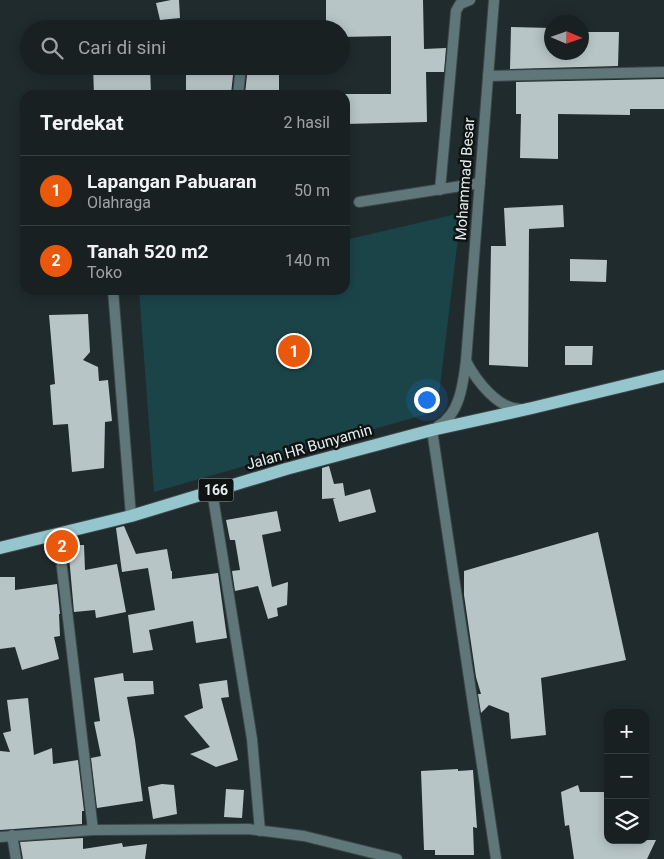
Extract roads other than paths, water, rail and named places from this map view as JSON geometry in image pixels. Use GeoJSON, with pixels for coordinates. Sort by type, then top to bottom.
{"type":"FeatureCollection","features":[{"type":"Feature","properties":{"kind":"main road","name":"166"},"geometry":{"type":"LineString","coordinates":[[432,430],[664,376]]}},
{"type":"Feature","properties":{"kind":"main road","name":"Jalan HR Bunyamin"},"geometry":{"type":"LineString","coordinates":[[0,548],[131,516],[286,469],[432,430]]}},
{"type":"Feature","properties":{"kind":"street"},"geometry":{"type":"LineString","coordinates":[[440,190],[456,11],[460,4],[470,0]]}},
{"type":"Feature","properties":{"kind":"street","name":"Mohammad Besar"},"geometry":{"type":"LineString","coordinates":[[466,361],[494,0]]}},
{"type":"Feature","properties":{"kind":"street"},"geometry":{"type":"LineString","coordinates":[[488,76],[664,72]]}},
{"type":"Feature","properties":{"kind":"street"},"geometry":{"type":"LineString","coordinates":[[239,90],[241,75]]}},
{"type":"Feature","properties":{"kind":"street"},"geometry":{"type":"LineString","coordinates":[[359,202],[480,183]]}},
{"type":"Feature","properties":{"kind":"street"},"geometry":{"type":"LineString","coordinates":[[113,295],[131,516]]}},
{"type":"Feature","properties":{"kind":"street"},"geometry":{"type":"LineString","coordinates":[[466,361],[475,377],[491,394],[516,409],[532,408]]}},
{"type":"Feature","properties":{"kind":"street","name":"Jalan HR Bunyamin"},"geometry":{"type":"LineString","coordinates":[[432,430],[447,421],[454,409],[464,380],[466,361]]}},
{"type":"Feature","properties":{"kind":"street"},"geometry":{"type":"LineString","coordinates":[[432,430],[496,859]]}},
{"type":"Feature","properties":{"kind":"street"},"geometry":{"type":"LineString","coordinates":[[212,492],[252,739],[260,831]]}},
{"type":"Feature","properties":{"kind":"street"},"geometry":{"type":"LineString","coordinates":[[58,534],[93,830]]}},
{"type":"Feature","properties":{"kind":"street"},"geometry":{"type":"LineString","coordinates":[[0,837],[93,830],[248,829],[304,836],[397,859]]}},
{"type":"Feature","properties":{"kind":"street"},"geometry":{"type":"LineString","coordinates":[[12,835],[16,859]]}},
{"type":"Feature","properties":{"kind":"place","name":"Lapangan Pabuaran"},"geometry":{"type":"Point","coordinates":[294,351]}},
{"type":"Feature","properties":{"kind":"place","name":"Tanah 520 m2"},"geometry":{"type":"Point","coordinates":[62,546]}}]}
